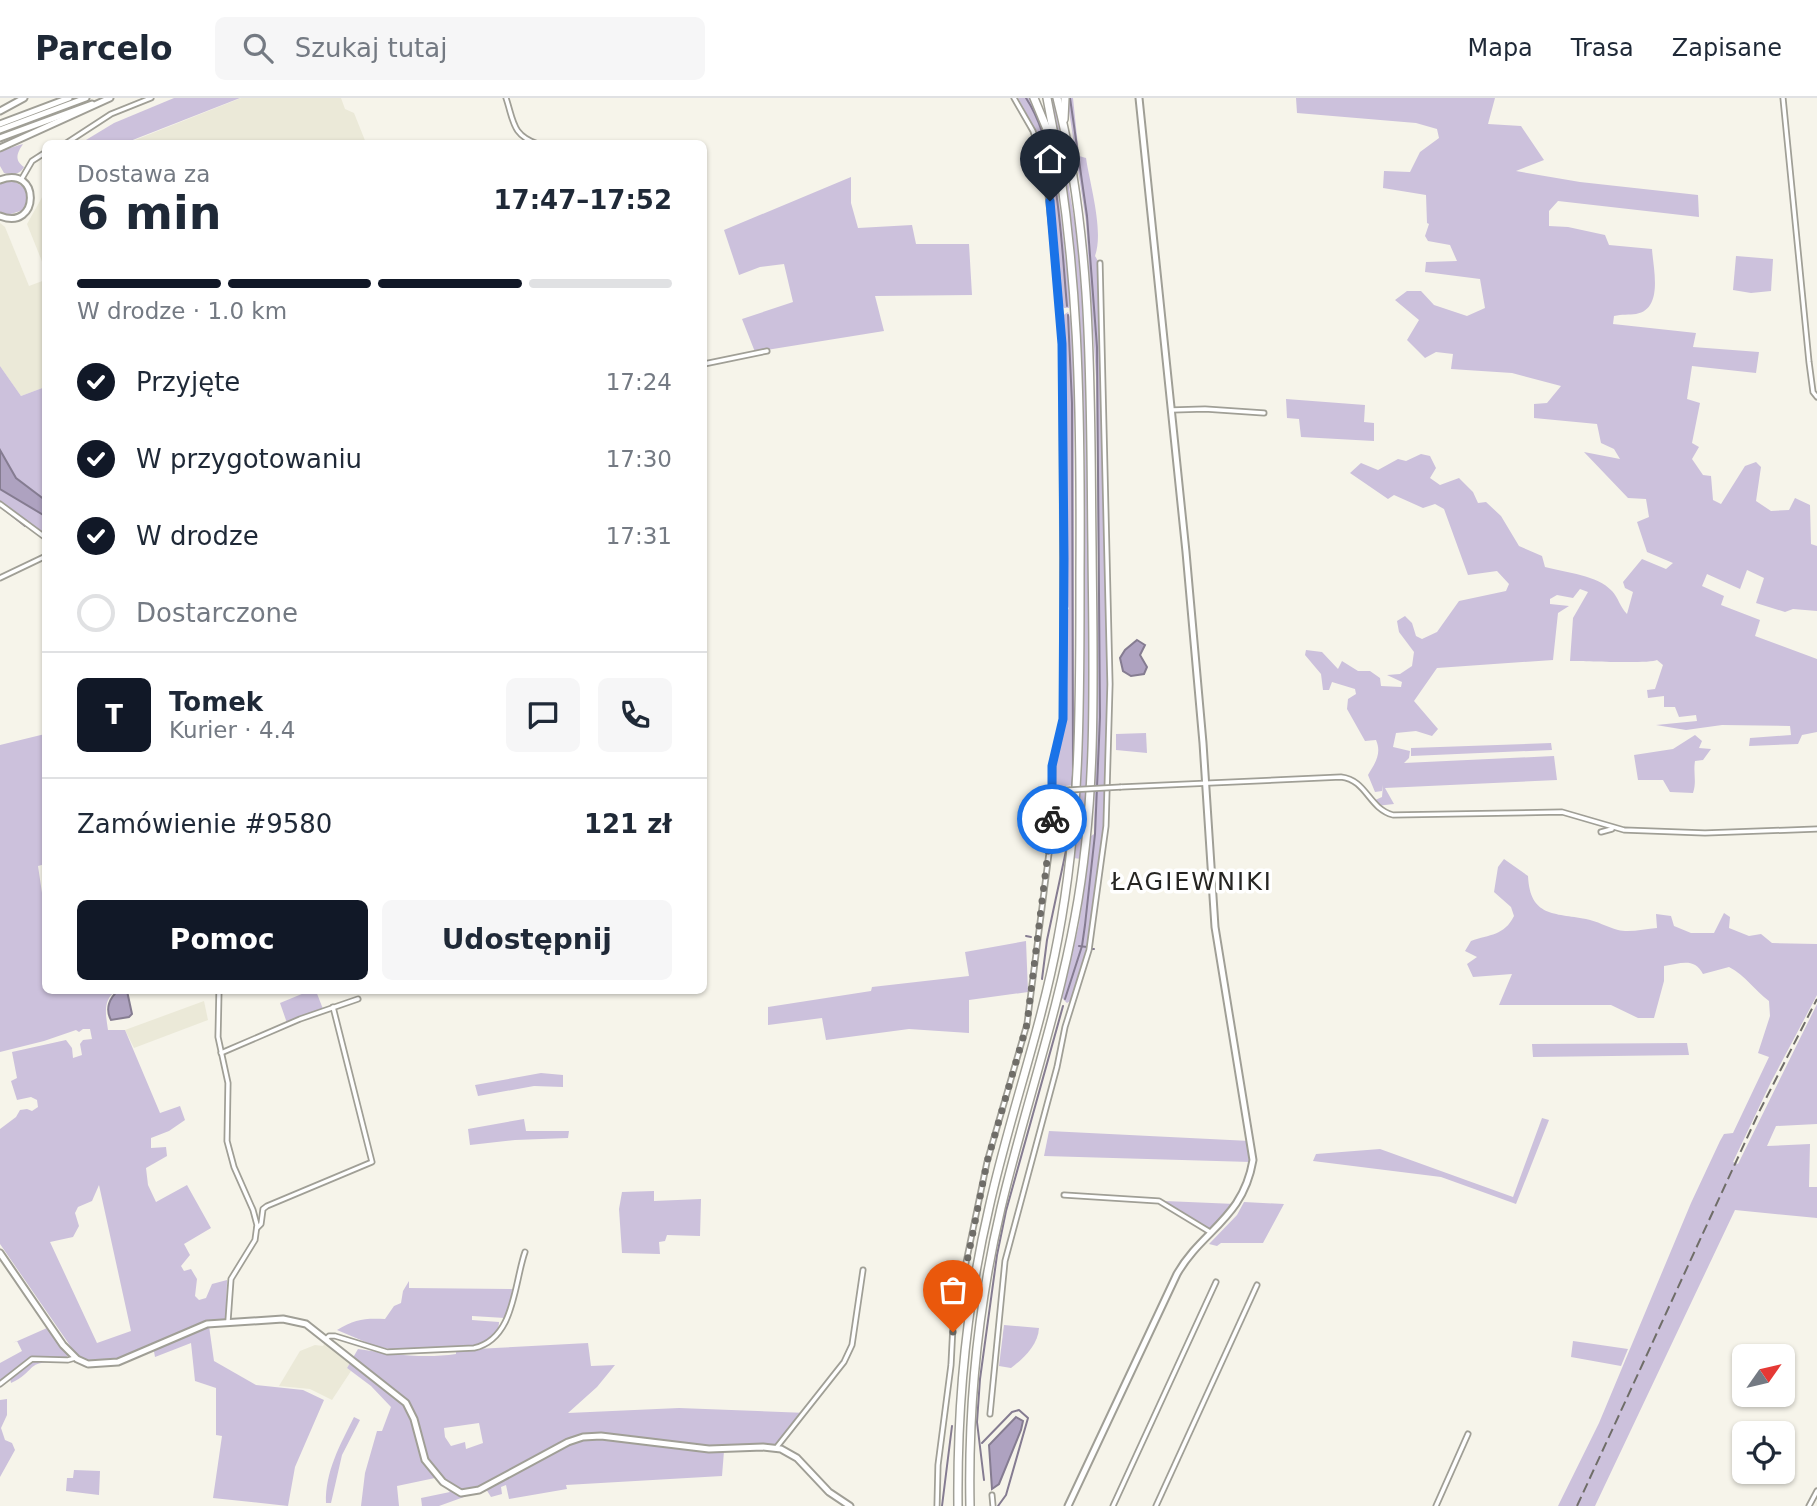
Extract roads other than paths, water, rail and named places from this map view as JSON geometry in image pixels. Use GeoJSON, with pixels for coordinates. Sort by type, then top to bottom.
{"type":"FeatureCollection","features":[{"type":"Feature","properties":{"kind":"highway"},"geometry":{"type":"LineString","coordinates":[[1034,98],[1058,158]]}},
{"type":"Feature","properties":{"kind":"highway"},"geometry":{"type":"LineString","coordinates":[[958,1506],[961,1392],[975,1275],[989,1207],[1053,963],[1069,876],[1076,805],[1080,716],[1080,395],[1074,280],[1058,158],[1046,98]]}},
{"type":"Feature","properties":{"kind":"highway"},"geometry":{"type":"LineString","coordinates":[[970,1506],[972,1390],[986,1282],[1009,1176],[1066,963],[1081,884],[1089,807],[1092,714],[1089,339],[1076,199],[1057,98]]}},
{"type":"Feature","properties":{"kind":"highway"},"geometry":{"type":"LineString","coordinates":[[1064,127],[1065,98]]}},
{"type":"Feature","properties":{"kind":"street"},"geometry":{"type":"LineString","coordinates":[[0,111],[24,98]]}},
{"type":"Feature","properties":{"kind":"street"},"geometry":{"type":"LineString","coordinates":[[0,124],[69,98]]}},
{"type":"Feature","properties":{"kind":"street"},"geometry":{"type":"LineString","coordinates":[[0,130],[86,98]]}},
{"type":"Feature","properties":{"kind":"street"},"geometry":{"type":"LineString","coordinates":[[0,138],[109,98]]}},
{"type":"Feature","properties":{"kind":"street"},"geometry":{"type":"LineString","coordinates":[[0,148],[109,98]]}},
{"type":"Feature","properties":{"kind":"street"},"geometry":{"type":"LineString","coordinates":[[71,140],[111,114],[151,98]]}},
{"type":"Feature","properties":{"kind":"street"},"geometry":{"type":"LineString","coordinates":[[506,98],[519,133],[525,140]]}},
{"type":"Feature","properties":{"kind":"street"},"geometry":{"type":"LineString","coordinates":[[937,1506],[938,1465],[953,1325],[987,1162],[1027,1024],[1052,830],[1053,761],[1064,712],[1060,305],[1045,168],[1033,131],[1014,98]]}},
{"type":"Feature","properties":{"kind":"street"},"geometry":{"type":"LineString","coordinates":[[1068,1506],[1177,1274],[1189,1256],[1238,1203],[1249,1176],[1253,1156],[1215,929],[1206,784],[1172,410],[1139,98]]}},
{"type":"Feature","properties":{"kind":"street"},"geometry":{"type":"LineString","coordinates":[[1783,98],[1809,362],[1813,392],[1817,397]]}},
{"type":"Feature","properties":{"kind":"street"},"geometry":{"type":"LineString","coordinates":[[21,180],[32,161],[42,155]]}},
{"type":"Feature","properties":{"kind":"street"},"geometry":{"type":"LineString","coordinates":[[0,216],[16,218],[29,208],[30,190],[21,180],[1,177]]}},
{"type":"Feature","properties":{"kind":"street"},"geometry":{"type":"LineString","coordinates":[[990,1414],[1003,1273],[1065,1027],[1087,959],[1106,826],[1110,684],[1100,263]]}},
{"type":"Feature","properties":{"kind":"street"},"geometry":{"type":"LineString","coordinates":[[707,363],[767,351]]}},
{"type":"Feature","properties":{"kind":"street"},"geometry":{"type":"LineString","coordinates":[[1172,410],[1264,413]]}},
{"type":"Feature","properties":{"kind":"street"},"geometry":{"type":"LineString","coordinates":[[0,504],[42,535]]}},
{"type":"Feature","properties":{"kind":"street"},"geometry":{"type":"LineString","coordinates":[[0,578],[42,558]]}},
{"type":"Feature","properties":{"kind":"street"},"geometry":{"type":"LineString","coordinates":[[1052,790],[1345,778],[1361,785],[1376,807],[1393,815],[1562,812],[1613,828],[1699,832],[1817,830]]}},
{"type":"Feature","properties":{"kind":"street"},"geometry":{"type":"LineString","coordinates":[[1601,832],[1613,828]]}},
{"type":"Feature","properties":{"kind":"street"},"geometry":{"type":"LineString","coordinates":[[219,994],[217,1031],[228,1081],[228,1149],[253,1210],[257,1228],[255,1240],[231,1279],[228,1321]]}},
{"type":"Feature","properties":{"kind":"street"},"geometry":{"type":"LineString","coordinates":[[221,1053],[358,999]]}},
{"type":"Feature","properties":{"kind":"street"},"geometry":{"type":"LineString","coordinates":[[257,1228],[261,1224],[263,1209],[267,1206],[372,1162],[333,1007]]}},
{"type":"Feature","properties":{"kind":"street"},"geometry":{"type":"LineString","coordinates":[[1064,1195],[1158,1201],[1212,1234]]}},
{"type":"Feature","properties":{"kind":"street"},"geometry":{"type":"LineString","coordinates":[[326,1339],[333,1336],[373,1350],[395,1353],[474,1348],[486,1344],[496,1335],[509,1313],[525,1252]]}},
{"type":"Feature","properties":{"kind":"street"},"geometry":{"type":"LineString","coordinates":[[0,1253],[56,1336],[75,1358],[92,1365],[115,1363],[194,1328],[228,1321],[295,1320],[309,1325],[406,1403],[428,1465],[443,1482],[461,1493],[479,1490],[564,1444],[583,1437],[606,1437],[716,1449],[776,1448],[797,1458],[826,1490],[850,1506]]}},
{"type":"Feature","properties":{"kind":"street"},"geometry":{"type":"LineString","coordinates":[[776,1448],[844,1362],[852,1345],[863,1270]]}},
{"type":"Feature","properties":{"kind":"street"},"geometry":{"type":"LineString","coordinates":[[1112,1506],[1216,1282]]}},
{"type":"Feature","properties":{"kind":"street"},"geometry":{"type":"LineString","coordinates":[[1156,1506],[1256,1285]]}},
{"type":"Feature","properties":{"kind":"street"},"geometry":{"type":"LineString","coordinates":[[0,1384],[32,1359],[75,1358]]}},
{"type":"Feature","properties":{"kind":"street"},"geometry":{"type":"LineString","coordinates":[[1436,1506],[1468,1434]]}},
{"type":"Feature","properties":{"kind":"street"},"geometry":{"type":"LineString","coordinates":[[1809,1506],[1817,1491]]}},
{"type":"Feature","properties":{"kind":"street"},"geometry":{"type":"LineString","coordinates":[[992,1495],[993,1506]]}},
{"type":"Feature","properties":{"kind":"waterway"},"geometry":{"type":"LineString","coordinates":[[1026,98],[1037,119],[1052,170],[1067,306]]}},
{"type":"Feature","properties":{"kind":"waterway"},"geometry":{"type":"LineString","coordinates":[[1065,999],[1082,946],[1085,925],[1095,834],[1100,717],[1097,347],[1087,216],[1070,98]]}},
{"type":"Feature","properties":{"kind":"waterway"},"geometry":{"type":"LineString","coordinates":[[1042,979],[1047,940],[1067,846],[1073,775],[1072,403],[1068,315]]}},
{"type":"Feature","properties":{"kind":"waterway"},"geometry":{"type":"LineString","coordinates":[[0,506],[25,526]]}},
{"type":"Feature","properties":{"kind":"waterway"},"geometry":{"type":"LineString","coordinates":[[1026,936],[1031,937]]}},
{"type":"Feature","properties":{"kind":"waterway"},"geometry":{"type":"LineString","coordinates":[[1079,946],[1087,947]]}},
{"type":"Feature","properties":{"kind":"waterway"},"geometry":{"type":"LineString","coordinates":[[984,1480],[977,1422],[980,1379],[997,1255],[1006,1211],[1063,1006]]}},
{"type":"Feature","properties":{"kind":"waterway"},"geometry":{"type":"LineString","coordinates":[[982,1443],[1012,1412],[1019,1410],[1028,1418],[1006,1495],[998,1506]]}},
{"type":"Feature","properties":{"kind":"waterway"},"geometry":{"type":"LineString","coordinates":[[942,1506],[952,1426]]}},
{"type":"Feature","properties":{"kind":"railway"},"geometry":{"type":"LineString","coordinates":[[1577,1506],[1759,1112],[1817,999]]}},
{"type":"Feature","properties":{"kind":"district","name":"ŁAGIEWNIKI"},"geometry":{"type":"Point","coordinates":[1192,882]}}]}
